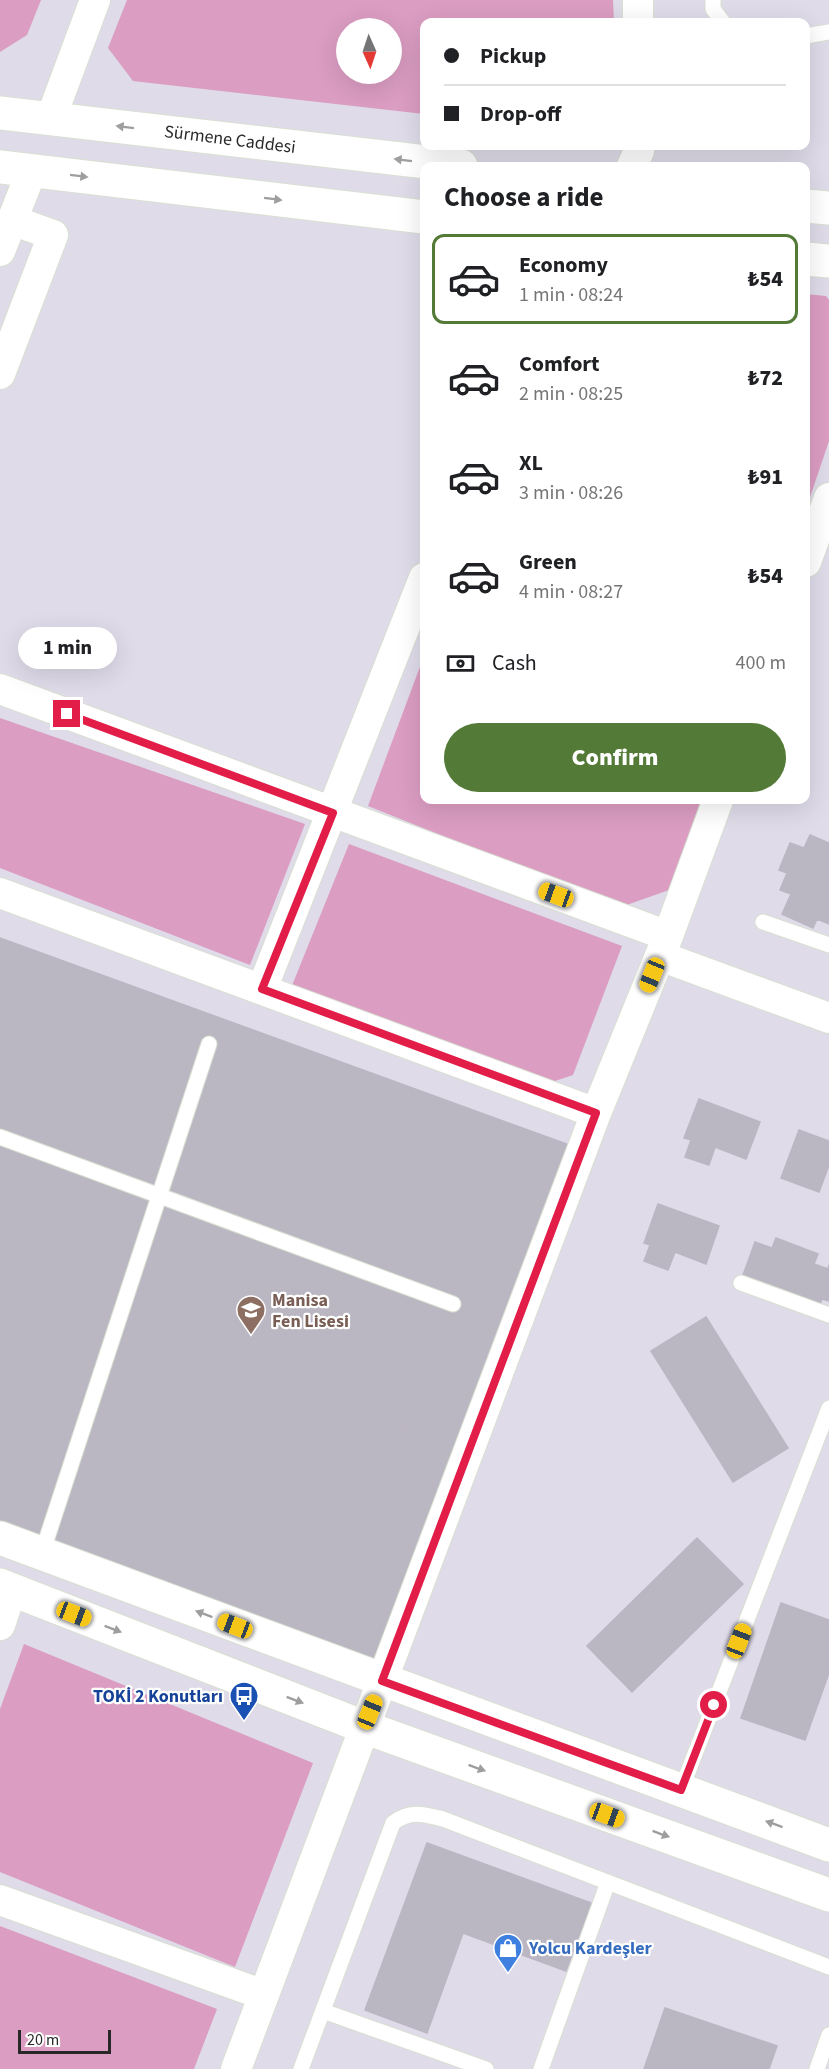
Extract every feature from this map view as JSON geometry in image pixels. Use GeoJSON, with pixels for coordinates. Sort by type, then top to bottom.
{"type":"FeatureCollection","features":[{"type":"Feature","properties":{"kind":"street"},"geometry":{"type":"LineString","coordinates":[[51,118],[95,0]]}},
{"type":"Feature","properties":{"kind":"street"},"geometry":{"type":"LineString","coordinates":[[638,0],[638,18]]}},
{"type":"Feature","properties":{"kind":"street","name":"Sürmene Caddesi"},"geometry":{"type":"LineString","coordinates":[[0,112],[427,162]]}},
{"type":"Feature","properties":{"kind":"street"},"geometry":{"type":"LineString","coordinates":[[0,167],[420,217]]}},
{"type":"Feature","properties":{"kind":"street"},"geometry":{"type":"LineString","coordinates":[[0,251],[32,170]]}},
{"type":"Feature","properties":{"kind":"street"},"geometry":{"type":"LineString","coordinates":[[810,206],[829,208]]}},
{"type":"Feature","properties":{"kind":"street"},"geometry":{"type":"LineString","coordinates":[[0,374],[53,235],[12,220]]}},
{"type":"Feature","properties":{"kind":"street"},"geometry":{"type":"LineString","coordinates":[[810,259],[829,261]]}},
{"type":"Feature","properties":{"kind":"street"},"geometry":{"type":"LineString","coordinates":[[810,551],[829,498]]}},
{"type":"Feature","properties":{"kind":"street"},"geometry":{"type":"LineString","coordinates":[[262,989],[420,588]]}},
{"type":"Feature","properties":{"kind":"street"},"geometry":{"type":"LineString","coordinates":[[0,689],[333,813],[664,946],[829,1018]]}},
{"type":"Feature","properties":{"kind":"street"},"geometry":{"type":"LineString","coordinates":[[236,2069],[596,1113],[664,946],[717,804]]}},
{"type":"Feature","properties":{"kind":"street"},"geometry":{"type":"LineString","coordinates":[[0,893],[596,1113]]}},
{"type":"Feature","properties":{"kind":"street"},"geometry":{"type":"LineString","coordinates":[[0,1538],[829,1845]]}},
{"type":"Feature","properties":{"kind":"street"},"geometry":{"type":"LineString","coordinates":[[0,1625],[6,1587],[364,1727],[829,1895]]}},
{"type":"Feature","properties":{"kind":"street"},"geometry":{"type":"LineString","coordinates":[[0,1900],[264,1995]]}},
{"type":"Feature","properties":{"kind":"lane"},"geometry":{"type":"LineString","coordinates":[[713,0],[713,9],[720,18]]}},
{"type":"Feature","properties":{"kind":"lane"},"geometry":{"type":"LineString","coordinates":[[810,35],[829,32]]}},
{"type":"Feature","properties":{"kind":"lane"},"geometry":{"type":"LineString","coordinates":[[763,922],[829,945]]}},
{"type":"Feature","properties":{"kind":"lane"},"geometry":{"type":"LineString","coordinates":[[42,1553],[209,1044]]}},
{"type":"Feature","properties":{"kind":"lane"},"geometry":{"type":"LineString","coordinates":[[0,1137],[453,1304]]}},
{"type":"Feature","properties":{"kind":"lane"},"geometry":{"type":"LineString","coordinates":[[741,1283],[829,1315]]}},
{"type":"Feature","properties":{"kind":"lane"},"geometry":{"type":"LineString","coordinates":[[681,1790],[829,1408]]}},
{"type":"Feature","properties":{"kind":"lane"},"geometry":{"type":"LineString","coordinates":[[301,2069],[393,1823],[404,1815],[423,1814],[443,1819],[829,1967]]}},
{"type":"Feature","properties":{"kind":"lane"},"geometry":{"type":"LineString","coordinates":[[541,2069],[608,1882]]}},
{"type":"Feature","properties":{"kind":"lane"},"geometry":{"type":"LineString","coordinates":[[323,2011],[484,2069]]}},
{"type":"Feature","properties":{"kind":"lane"},"geometry":{"type":"LineString","coordinates":[[817,2069],[829,2035]]}},
{"type":"Feature","properties":{"kind":"shaded area"},"geometry":{"type":"Polygon","coordinates":[[[0,0],[41,0],[27,35],[0,52],[0,0]]]}},
{"type":"Feature","properties":{"kind":"shaded area"},"geometry":{"type":"Polygon","coordinates":[[[127,0],[613,0],[614,18],[420,18],[420,114],[133,81],[108,48],[127,0]]]}},
{"type":"Feature","properties":{"kind":"shaded area"},"geometry":{"type":"Polygon","coordinates":[[[810,294],[826,296],[829,300],[829,441],[810,497],[810,294]]]}},
{"type":"Feature","properties":{"kind":"shaded area"},"geometry":{"type":"Polygon","coordinates":[[[420,667],[420,804],[700,804],[669,890],[621,907],[368,806],[420,667]]]}},
{"type":"Feature","properties":{"kind":"shaded area"},"geometry":{"type":"Polygon","coordinates":[[[0,718],[305,824],[250,965],[0,868],[0,718]]]}},
{"type":"Feature","properties":{"kind":"shaded area"},"geometry":{"type":"Polygon","coordinates":[[[349,844],[622,946],[573,1075],[549,1083],[291,988],[349,844]]]}},
{"type":"Feature","properties":{"kind":"shaded area"},"geometry":{"type":"Polygon","coordinates":[[[24,1644],[313,1763],[235,1967],[0,1872],[0,1709],[24,1644]]]}},
{"type":"Feature","properties":{"kind":"shaded area"},"geometry":{"type":"Polygon","coordinates":[[[0,1926],[217,2009],[194,2069],[0,2069],[0,1926]]]}},
{"type":"Feature","properties":{"kind":"building"},"geometry":{"type":"Polygon","coordinates":[[[810,835],[829,843],[829,924],[817,919],[813,928],[782,914],[791,894],[780,890],[787,873],[779,870],[790,843],[804,848],[810,835]]]}},
{"type":"Feature","properties":{"kind":"building","name":"Manisa Fen Lisesi"},"geometry":{"type":"Polygon","coordinates":[[[0,938],[572,1146],[379,1667],[0,1524],[0,938]]]}},
{"type":"Feature","properties":{"kind":"building"},"geometry":{"type":"Polygon","coordinates":[[[0,990],[48,1006],[10,1117],[0,1113],[0,990]]]}},
{"type":"Feature","properties":{"kind":"building"},"geometry":{"type":"Polygon","coordinates":[[[82,992],[173,1025],[145,1100],[54,1066],[82,992]]]}},
{"type":"Feature","properties":{"kind":"building"},"geometry":{"type":"Polygon","coordinates":[[[301,1084],[425,1128],[380,1253],[256,1208],[301,1084]]]}},
{"type":"Feature","properties":{"kind":"building"},"geometry":{"type":"Polygon","coordinates":[[[699,1099],[760,1122],[746,1159],[715,1147],[709,1165],[685,1157],[691,1140],[684,1138],[699,1099]]]}},
{"type":"Feature","properties":{"kind":"building"},"geometry":{"type":"Polygon","coordinates":[[[799,1130],[829,1141],[829,1165],[819,1192],[781,1178],[799,1130]]]}},
{"type":"Feature","properties":{"kind":"building"},"geometry":{"type":"Polygon","coordinates":[[[15,1186],[121,1225],[98,1285],[67,1273],[19,1402],[48,1413],[27,1469],[0,1459],[0,1226],[15,1186]]]}},
{"type":"Feature","properties":{"kind":"building"},"geometry":{"type":"Polygon","coordinates":[[[658,1204],[719,1226],[706,1264],[675,1252],[668,1270],[644,1261],[650,1245],[644,1243],[658,1204]]]}},
{"type":"Feature","properties":{"kind":"building"},"geometry":{"type":"Polygon","coordinates":[[[776,1238],[818,1254],[814,1264],[828,1269],[829,1265],[829,1301],[822,1299],[819,1306],[742,1278],[755,1242],[772,1248],[776,1238]]]}},
{"type":"Feature","properties":{"kind":"building"},"geometry":{"type":"Polygon","coordinates":[[[325,1290],[436,1333],[417,1383],[432,1388],[416,1430],[402,1425],[375,1493],[388,1498],[369,1547],[356,1542],[342,1579],[227,1535],[257,1458],[294,1473],[329,1382],[295,1369],[325,1290]]]}},
{"type":"Feature","properties":{"kind":"building"},"geometry":{"type":"Polygon","coordinates":[[[706,1317],[788,1448],[733,1482],[651,1351],[706,1317]]]}},
{"type":"Feature","properties":{"kind":"building"},"geometry":{"type":"Polygon","coordinates":[[[697,1538],[743,1584],[632,1692],[587,1646],[697,1538]]]}},
{"type":"Feature","properties":{"kind":"building"},"geometry":{"type":"Polygon","coordinates":[[[781,1603],[829,1620],[829,1673],[805,1740],[741,1718],[781,1603]]]}},
{"type":"Feature","properties":{"kind":"building"},"geometry":{"type":"Polygon","coordinates":[[[427,1843],[591,1903],[566,1971],[463,1933],[427,2033],[365,2010],[427,1843]]]}},
{"type":"Feature","properties":{"kind":"building"},"geometry":{"type":"Polygon","coordinates":[[[665,2008],[777,2046],[769,2069],[644,2069],[665,2008]]]}},
{"type":"Feature","properties":{"kind":"place","name":"Manisa Fen Lisesi"},"geometry":{"type":"Point","coordinates":[251,1336]}},
{"type":"Feature","properties":{"kind":"place","name":"TOKİ 2 Konutları"},"geometry":{"type":"Point","coordinates":[244,1722]}},
{"type":"Feature","properties":{"kind":"place","name":"Yolcu Kardeşler"},"geometry":{"type":"Point","coordinates":[508,1974]}},
{"type":"Feature","properties":{"kind":"route"},"geometry":{"type":"LineString","coordinates":[[67,714],[333,813],[262,989],[596,1113],[382,1681],[681,1790],[714,1705]]}}]}
